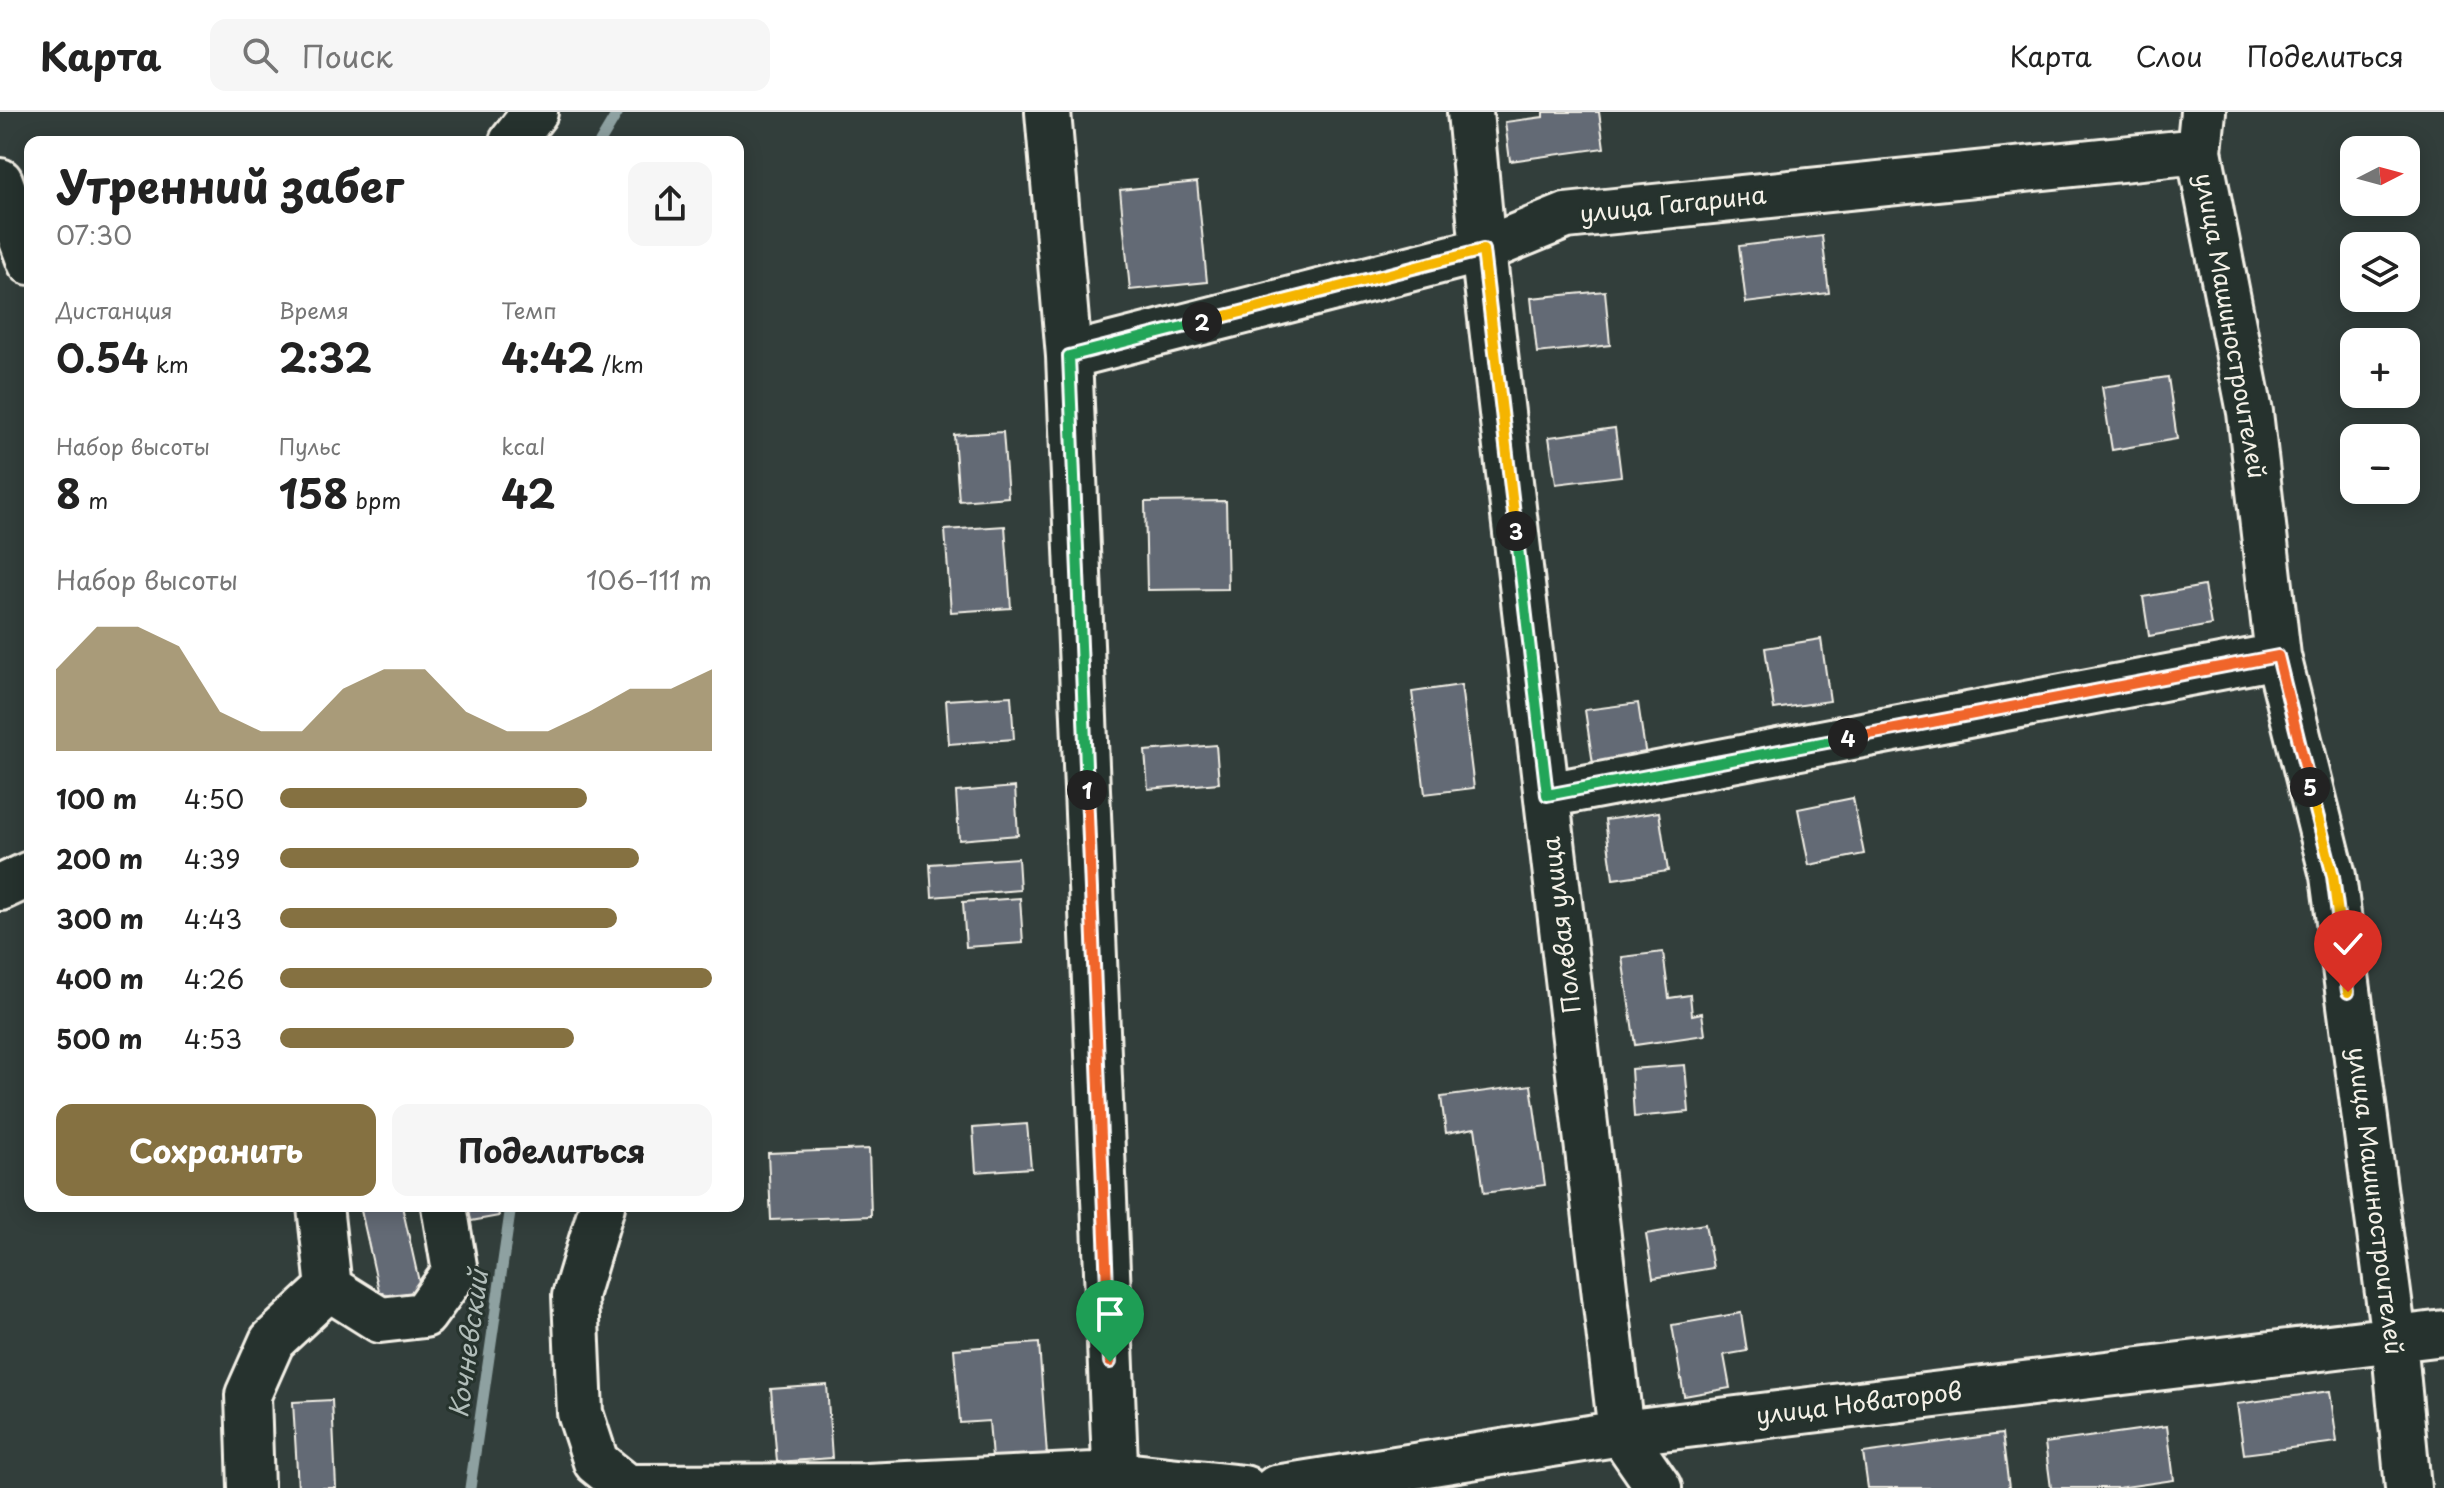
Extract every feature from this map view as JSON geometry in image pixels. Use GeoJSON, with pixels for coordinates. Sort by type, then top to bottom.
{"type":"FeatureCollection","features":[{"type":"Feature","properties":{"kind":"street"},"geometry":{"type":"LineString","coordinates":[[517,136],[535,112]]}},
{"type":"Feature","properties":{"kind":"street"},"geometry":{"type":"LineString","coordinates":[[1048,112],[1069,356],[1115,1481]]}},
{"type":"Feature","properties":{"kind":"street","name":"Полевая улица"},"geometry":{"type":"LineString","coordinates":[[1470,112],[1483,250],[1621,1433],[1659,1488]]}},
{"type":"Feature","properties":{"kind":"street","name":"улица Гагарина"},"geometry":{"type":"LineString","coordinates":[[1069,356],[1483,250],[1566,216],[2201,131]]}},
{"type":"Feature","properties":{"kind":"street","name":"улица Машиностроителей"},"geometry":{"type":"LineString","coordinates":[[2201,131],[2250,412],[2278,656],[2333,876],[2394,1339],[2408,1488]]}},
{"type":"Feature","properties":{"kind":"street"},"geometry":{"type":"LineString","coordinates":[[0,181],[24,246]]}},
{"type":"Feature","properties":{"kind":"street"},"geometry":{"type":"LineString","coordinates":[[1547,795],[2278,656]]}},
{"type":"Feature","properties":{"kind":"street"},"geometry":{"type":"LineString","coordinates":[[0,888],[24,877]]}},
{"type":"Feature","properties":{"kind":"street"},"geometry":{"type":"LineString","coordinates":[[321,1212],[329,1288]]}},
{"type":"Feature","properties":{"kind":"street"},"geometry":{"type":"LineString","coordinates":[[329,1288],[380,1320],[424,1315],[455,1272],[445,1212]]}},
{"type":"Feature","properties":{"kind":"street"},"geometry":{"type":"LineString","coordinates":[[600,1212],[575,1296],[580,1413],[596,1462],[627,1487],[1115,1481],[1244,1488]]}},
{"type":"Feature","properties":{"kind":"street"},"geometry":{"type":"LineString","coordinates":[[251,1488],[248,1395],[272,1341],[329,1288]]}},
{"type":"Feature","properties":{"kind":"street","name":"улица Новаторов"},"geometry":{"type":"LineString","coordinates":[[1276,1488],[1621,1433],[2444,1333]]}},
{"type":"Feature","properties":{"kind":"building"},"geometry":{"type":"Polygon","coordinates":[[[1543,112],[1599,112],[1604,148],[1510,161],[1505,122],[1543,117],[1543,112]]]}},
{"type":"Feature","properties":{"kind":"building"},"geometry":{"type":"Polygon","coordinates":[[[1197,182],[1207,282],[1130,290],[1120,190],[1197,182]]]}},
{"type":"Feature","properties":{"kind":"building"},"geometry":{"type":"Polygon","coordinates":[[[1822,236],[1829,293],[1746,303],[1739,246],[1822,236]]]}},
{"type":"Feature","properties":{"kind":"building"},"geometry":{"type":"Polygon","coordinates":[[[1605,291],[1610,345],[1537,353],[1531,298],[1605,291]]]}},
{"type":"Feature","properties":{"kind":"building"},"geometry":{"type":"Polygon","coordinates":[[[2168,377],[2177,439],[2112,450],[2102,387],[2168,377]]]}},
{"type":"Feature","properties":{"kind":"building"},"geometry":{"type":"Polygon","coordinates":[[[1615,428],[1621,476],[1556,484],[1549,437],[1615,428]]]}},
{"type":"Feature","properties":{"kind":"building"},"geometry":{"type":"Polygon","coordinates":[[[1003,432],[1008,497],[959,501],[954,435],[1003,432]]]}},
{"type":"Feature","properties":{"kind":"building"},"geometry":{"type":"Polygon","coordinates":[[[1226,501],[1228,589],[1147,590],[1145,502],[1226,501]]]}},
{"type":"Feature","properties":{"kind":"building"},"geometry":{"type":"Polygon","coordinates":[[[1005,526],[1011,608],[951,612],[945,530],[1005,526]]]}},
{"type":"Feature","properties":{"kind":"building"},"geometry":{"type":"Polygon","coordinates":[[[2204,586],[2211,625],[2149,636],[2143,597],[2204,586]]]}},
{"type":"Feature","properties":{"kind":"building"},"geometry":{"type":"Polygon","coordinates":[[[1821,639],[1830,701],[1774,709],[1765,648],[1821,639]]]}},
{"type":"Feature","properties":{"kind":"building"},"geometry":{"type":"Polygon","coordinates":[[[1461,685],[1474,788],[1425,794],[1412,692],[1461,685]]]}},
{"type":"Feature","properties":{"kind":"building"},"geometry":{"type":"Polygon","coordinates":[[[1011,696],[1014,739],[949,744],[946,700],[1011,696]]]}},
{"type":"Feature","properties":{"kind":"building"},"geometry":{"type":"Polygon","coordinates":[[[1638,703],[1646,757],[1593,764],[1585,710],[1638,703]]]}},
{"type":"Feature","properties":{"kind":"building"},"geometry":{"type":"Polygon","coordinates":[[[1216,745],[1219,783],[1148,789],[1145,751],[1216,745]]]}},
{"type":"Feature","properties":{"kind":"building"},"geometry":{"type":"Polygon","coordinates":[[[1015,787],[1018,835],[959,840],[956,792],[1015,787]]]}},
{"type":"Feature","properties":{"kind":"building"},"geometry":{"type":"Polygon","coordinates":[[[1853,798],[1864,854],[1809,865],[1798,809],[1853,798]]]}},
{"type":"Feature","properties":{"kind":"building"},"geometry":{"type":"Polygon","coordinates":[[[1659,812],[1668,871],[1613,879],[1605,820],[1659,812]]]}},
{"type":"Feature","properties":{"kind":"building"},"geometry":{"type":"Polygon","coordinates":[[[1018,858],[1020,890],[932,897],[930,864],[1018,858]]]}},
{"type":"Feature","properties":{"kind":"building"},"geometry":{"type":"Polygon","coordinates":[[[1020,898],[1023,943],[966,947],[963,902],[1020,898]]]}},
{"type":"Feature","properties":{"kind":"building"},"geometry":{"type":"Polygon","coordinates":[[[1663,952],[1669,998],[1690,995],[1692,1015],[1702,1013],[1705,1035],[1635,1045],[1622,957],[1663,952]]]}},
{"type":"Feature","properties":{"kind":"building"},"geometry":{"type":"Polygon","coordinates":[[[1685,1065],[1689,1112],[1634,1117],[1631,1069],[1685,1065]]]}},
{"type":"Feature","properties":{"kind":"building"},"geometry":{"type":"Polygon","coordinates":[[[1531,1085],[1545,1185],[1484,1193],[1475,1128],[1446,1133],[1441,1097],[1531,1085]]]}},
{"type":"Feature","properties":{"kind":"building"},"geometry":{"type":"Polygon","coordinates":[[[1027,1124],[1031,1168],[976,1172],[973,1128],[1027,1124]]]}},
{"type":"Feature","properties":{"kind":"building"},"geometry":{"type":"Polygon","coordinates":[[[869,1149],[871,1216],[771,1220],[768,1153],[869,1149]]]}},
{"type":"Feature","properties":{"kind":"building"},"geometry":{"type":"Polygon","coordinates":[[[361,1212],[403,1212],[422,1295],[382,1304],[361,1212]]]}},
{"type":"Feature","properties":{"kind":"building"},"geometry":{"type":"Polygon","coordinates":[[[469,1212],[498,1212],[499,1216],[471,1221],[469,1212]]]}},
{"type":"Feature","properties":{"kind":"building"},"geometry":{"type":"Polygon","coordinates":[[[1705,1224],[1713,1268],[1653,1278],[1646,1234],[1705,1224]]]}},
{"type":"Feature","properties":{"kind":"building"},"geometry":{"type":"Polygon","coordinates":[[[1741,1313],[1747,1351],[1724,1355],[1730,1388],[1684,1396],[1672,1325],[1741,1313]]]}},
{"type":"Feature","properties":{"kind":"building"},"geometry":{"type":"Polygon","coordinates":[[[1039,1343],[1047,1455],[992,1459],[989,1421],[960,1423],[954,1349],[1039,1343]]]}},
{"type":"Feature","properties":{"kind":"building"},"geometry":{"type":"Polygon","coordinates":[[[827,1385],[832,1458],[777,1462],[771,1389],[827,1385]]]}},
{"type":"Feature","properties":{"kind":"building"},"geometry":{"type":"Polygon","coordinates":[[[2330,1391],[2337,1442],[2244,1454],[2237,1404],[2330,1391]]]}},
{"type":"Feature","properties":{"kind":"building"},"geometry":{"type":"Polygon","coordinates":[[[332,1400],[336,1488],[298,1488],[293,1402],[332,1400]]]}},
{"type":"Feature","properties":{"kind":"building"},"geometry":{"type":"Polygon","coordinates":[[[2167,1426],[2174,1480],[2118,1488],[2051,1488],[2045,1443],[2167,1426]]]}},
{"type":"Feature","properties":{"kind":"building"},"geometry":{"type":"Polygon","coordinates":[[[2002,1434],[2009,1488],[1868,1488],[1863,1453],[2002,1434]]]}},
{"type":"Feature","properties":{"kind":"waterway","name":"Кочневский"},"geometry":{"type":"LineString","coordinates":[[604,136],[618,112]]}},
{"type":"Feature","properties":{"kind":"waterway","name":"Кочневский"},"geometry":{"type":"LineString","coordinates":[[470,1488],[510,1212]]}},
{"type":"Feature","properties":{"kind":"route"},"geometry":{"type":"LineString","coordinates":[[1110,1362],[1069,356],[1483,250],[1547,795],[2278,656],[2333,876],[2348,992]]}}]}
